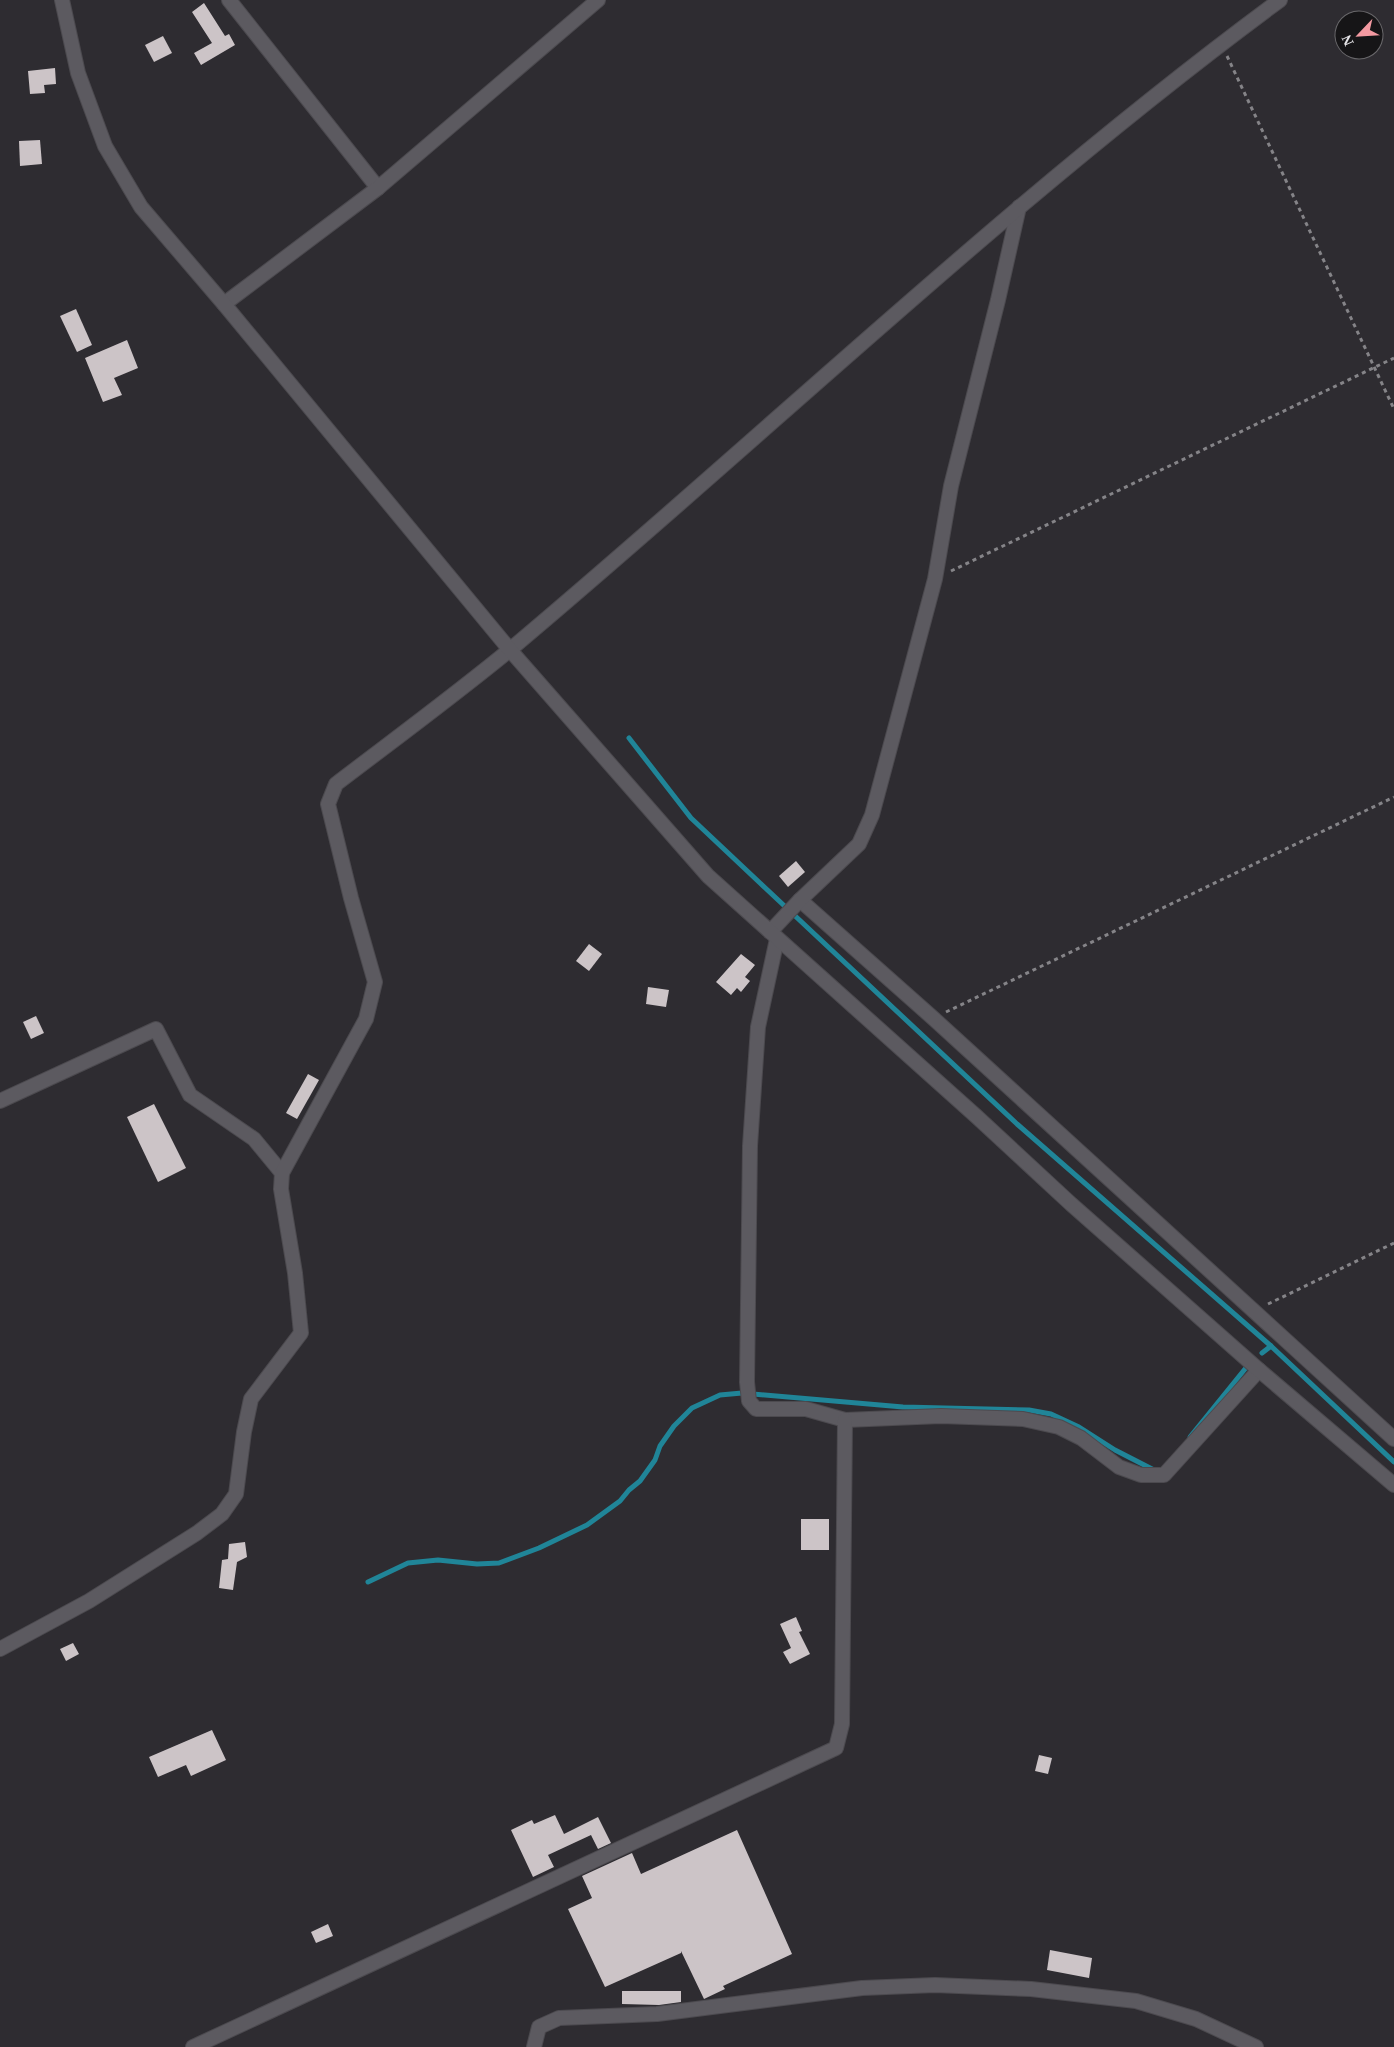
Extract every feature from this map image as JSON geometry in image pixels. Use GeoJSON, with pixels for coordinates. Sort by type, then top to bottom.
{"type":"FeatureCollection","features":[{"type":"Feature","properties":{"kind":"street"},"geometry":{"type":"LineString","coordinates":[[62,0],[78,73],[105,146],[141,207],[224,304],[510,650],[708,876],[775,931],[1071,1204],[1259,1370],[1394,1485]]}},
{"type":"Feature","properties":{"kind":"street"},"geometry":{"type":"LineString","coordinates":[[229,0],[378,188]]}},
{"type":"Feature","properties":{"kind":"street"},"geometry":{"type":"LineString","coordinates":[[224,304],[378,188],[598,0]]}},
{"type":"Feature","properties":{"kind":"street"},"geometry":{"type":"LineString","coordinates":[[0,1650],[89,1601],[197,1533],[222,1514],[236,1494],[244,1432],[251,1399],[301,1333],[295,1273],[281,1189],[282,1172],[366,1019],[375,982],[351,898],[328,804],[336,784],[510,650],[1019,207],[1116,126],[1280,0]]}},
{"type":"Feature","properties":{"kind":"street"},"geometry":{"type":"LineString","coordinates":[[1019,207],[998,300],[951,486],[935,579],[872,815],[859,844],[797,903],[775,931],[758,1027],[750,1146],[747,1382],[749,1401],[756,1409],[806,1409],[846,1420],[941,1416],[1023,1419],[1059,1427],[1081,1438],[1119,1467],[1141,1475],[1164,1475],[1259,1370]]}},
{"type":"Feature","properties":{"kind":"street"},"geometry":{"type":"LineString","coordinates":[[797,903],[933,1018],[1394,1439]]}},
{"type":"Feature","properties":{"kind":"street"},"geometry":{"type":"LineString","coordinates":[[0,1102],[156,1029],[190,1095],[254,1139],[282,1172]]}},
{"type":"Feature","properties":{"kind":"street"},"geometry":{"type":"LineString","coordinates":[[193,2047],[836,1748],[842,1724],[846,1420]]}},
{"type":"Feature","properties":{"kind":"street"},"geometry":{"type":"LineString","coordinates":[[534,2047],[539,2027],[559,2018],[657,2014],[862,1988],[935,1986],[1031,1989],[1136,2002],[1196,2019],[1256,2047]]}},
{"type":"Feature","properties":{"kind":"path"},"geometry":{"type":"LineString","coordinates":[[1222,44],[1394,409]]}},
{"type":"Feature","properties":{"kind":"path"},"geometry":{"type":"LineString","coordinates":[[935,579],[1394,358]]}},
{"type":"Feature","properties":{"kind":"path"},"geometry":{"type":"LineString","coordinates":[[933,1018],[1394,798]]}},
{"type":"Feature","properties":{"kind":"path"},"geometry":{"type":"LineString","coordinates":[[1254,1311],[1394,1243]]}},
{"type":"Feature","properties":{"kind":"building"},"geometry":{"type":"Polygon","coordinates":[[[204,3],[225,36],[229,34],[235,45],[201,65],[194,53],[212,43],[192,12],[204,3]]]}},
{"type":"Feature","properties":{"kind":"building"},"geometry":{"type":"Polygon","coordinates":[[[163,36],[172,53],[154,62],[145,45],[163,36]]]}},
{"type":"Feature","properties":{"kind":"building"},"geometry":{"type":"Polygon","coordinates":[[[55,68],[56,84],[44,85],[45,93],[30,94],[28,71],[55,68]]]}},
{"type":"Feature","properties":{"kind":"building"},"geometry":{"type":"Polygon","coordinates":[[[40,140],[42,164],[20,166],[19,141],[40,140]]]}},
{"type":"Feature","properties":{"kind":"building"},"geometry":{"type":"Polygon","coordinates":[[[76,309],[92,345],[77,352],[60,316],[76,309]]]}},
{"type":"Feature","properties":{"kind":"building"},"geometry":{"type":"Polygon","coordinates":[[[127,340],[138,368],[114,378],[122,395],[103,402],[85,358],[127,340]]]}},
{"type":"Feature","properties":{"kind":"building"},"geometry":{"type":"Polygon","coordinates":[[[796,861],[805,872],[788,887],[779,876],[796,861]]]}},
{"type":"Feature","properties":{"kind":"building"},"geometry":{"type":"Polygon","coordinates":[[[589,944],[602,954],[589,971],[576,961],[589,944]]]}},
{"type":"Feature","properties":{"kind":"building"},"geometry":{"type":"Polygon","coordinates":[[[741,954],[755,965],[745,977],[750,981],[741,992],[737,988],[731,995],[716,982],[741,954]]]}},
{"type":"Feature","properties":{"kind":"building"},"geometry":{"type":"Polygon","coordinates":[[[648,987],[669,990],[666,1007],[646,1004],[648,987]]]}},
{"type":"Feature","properties":{"kind":"building"},"geometry":{"type":"Polygon","coordinates":[[[36,1016],[44,1033],[31,1039],[23,1022],[36,1016]]]}},
{"type":"Feature","properties":{"kind":"building"},"geometry":{"type":"Polygon","coordinates":[[[308,1074],[319,1080],[297,1119],[286,1113],[308,1074]]]}},
{"type":"Feature","properties":{"kind":"building"},"geometry":{"type":"Polygon","coordinates":[[[154,1104],[186,1168],[158,1182],[127,1117],[154,1104]]]}},
{"type":"Feature","properties":{"kind":"building"},"geometry":{"type":"Polygon","coordinates":[[[801,1519],[829,1519],[829,1550],[801,1550],[801,1519]]]}},
{"type":"Feature","properties":{"kind":"building"},"geometry":{"type":"Polygon","coordinates":[[[245,1542],[247,1557],[237,1562],[233,1590],[219,1588],[222,1560],[228,1559],[229,1544],[245,1542]]]}},
{"type":"Feature","properties":{"kind":"building"},"geometry":{"type":"Polygon","coordinates":[[[796,1617],[802,1631],[799,1632],[810,1654],[790,1664],[783,1652],[791,1648],[780,1624],[796,1617]]]}},
{"type":"Feature","properties":{"kind":"building"},"geometry":{"type":"Polygon","coordinates":[[[73,1643],[79,1654],[66,1661],[60,1649],[73,1643]]]}},
{"type":"Feature","properties":{"kind":"building"},"geometry":{"type":"Polygon","coordinates":[[[212,1730],[226,1760],[191,1776],[186,1765],[158,1777],[149,1757],[212,1730]]]}},
{"type":"Feature","properties":{"kind":"building"},"geometry":{"type":"Polygon","coordinates":[[[1039,1755],[1052,1758],[1048,1774],[1035,1771],[1039,1755]]]}},
{"type":"Feature","properties":{"kind":"building"},"geometry":{"type":"Polygon","coordinates":[[[555,1815],[564,1834],[598,1817],[611,1843],[598,1849],[591,1835],[548,1855],[554,1867],[533,1877],[511,1830],[532,1820],[534,1824],[555,1815]]]}},
{"type":"Feature","properties":{"kind":"building"},"geometry":{"type":"Polygon","coordinates":[[[737,1830],[792,1954],[723,1986],[725,1989],[704,1999],[681,1951],[681,1953],[605,1987],[568,1909],[592,1898],[582,1876],[632,1853],[641,1874],[737,1830]]]}},
{"type":"Feature","properties":{"kind":"building"},"geometry":{"type":"Polygon","coordinates":[[[328,1924],[333,1936],[316,1943],[311,1932],[328,1924]]]}},
{"type":"Feature","properties":{"kind":"building"},"geometry":{"type":"Polygon","coordinates":[[[1050,1950],[1092,1958],[1089,1978],[1047,1970],[1050,1950]]]}},
{"type":"Feature","properties":{"kind":"building"},"geometry":{"type":"Polygon","coordinates":[[[622,1991],[681,1991],[681,2002],[659,2005],[622,2004],[622,1991]]]}},
{"type":"Feature","properties":{"kind":"waterway"},"geometry":{"type":"LineString","coordinates":[[629,738],[691,818],[1017,1124],[1271,1346],[1394,1462]]}},
{"type":"Feature","properties":{"kind":"waterway"},"geometry":{"type":"LineString","coordinates":[[1262,1353],[1271,1346]]}},
{"type":"Feature","properties":{"kind":"waterway"},"geometry":{"type":"LineString","coordinates":[[1190,1437],[1245,1369]]}},
{"type":"Feature","properties":{"kind":"waterway"},"geometry":{"type":"LineString","coordinates":[[368,1582],[408,1563],[438,1560],[477,1564],[499,1563],[539,1548],[587,1525],[620,1501],[640,1481],[655,1460],[660,1446],[674,1426],[692,1408],[720,1395],[742,1393],[903,1407],[1029,1410],[1051,1414],[1079,1427],[1115,1450],[1154,1470]]}}]}
